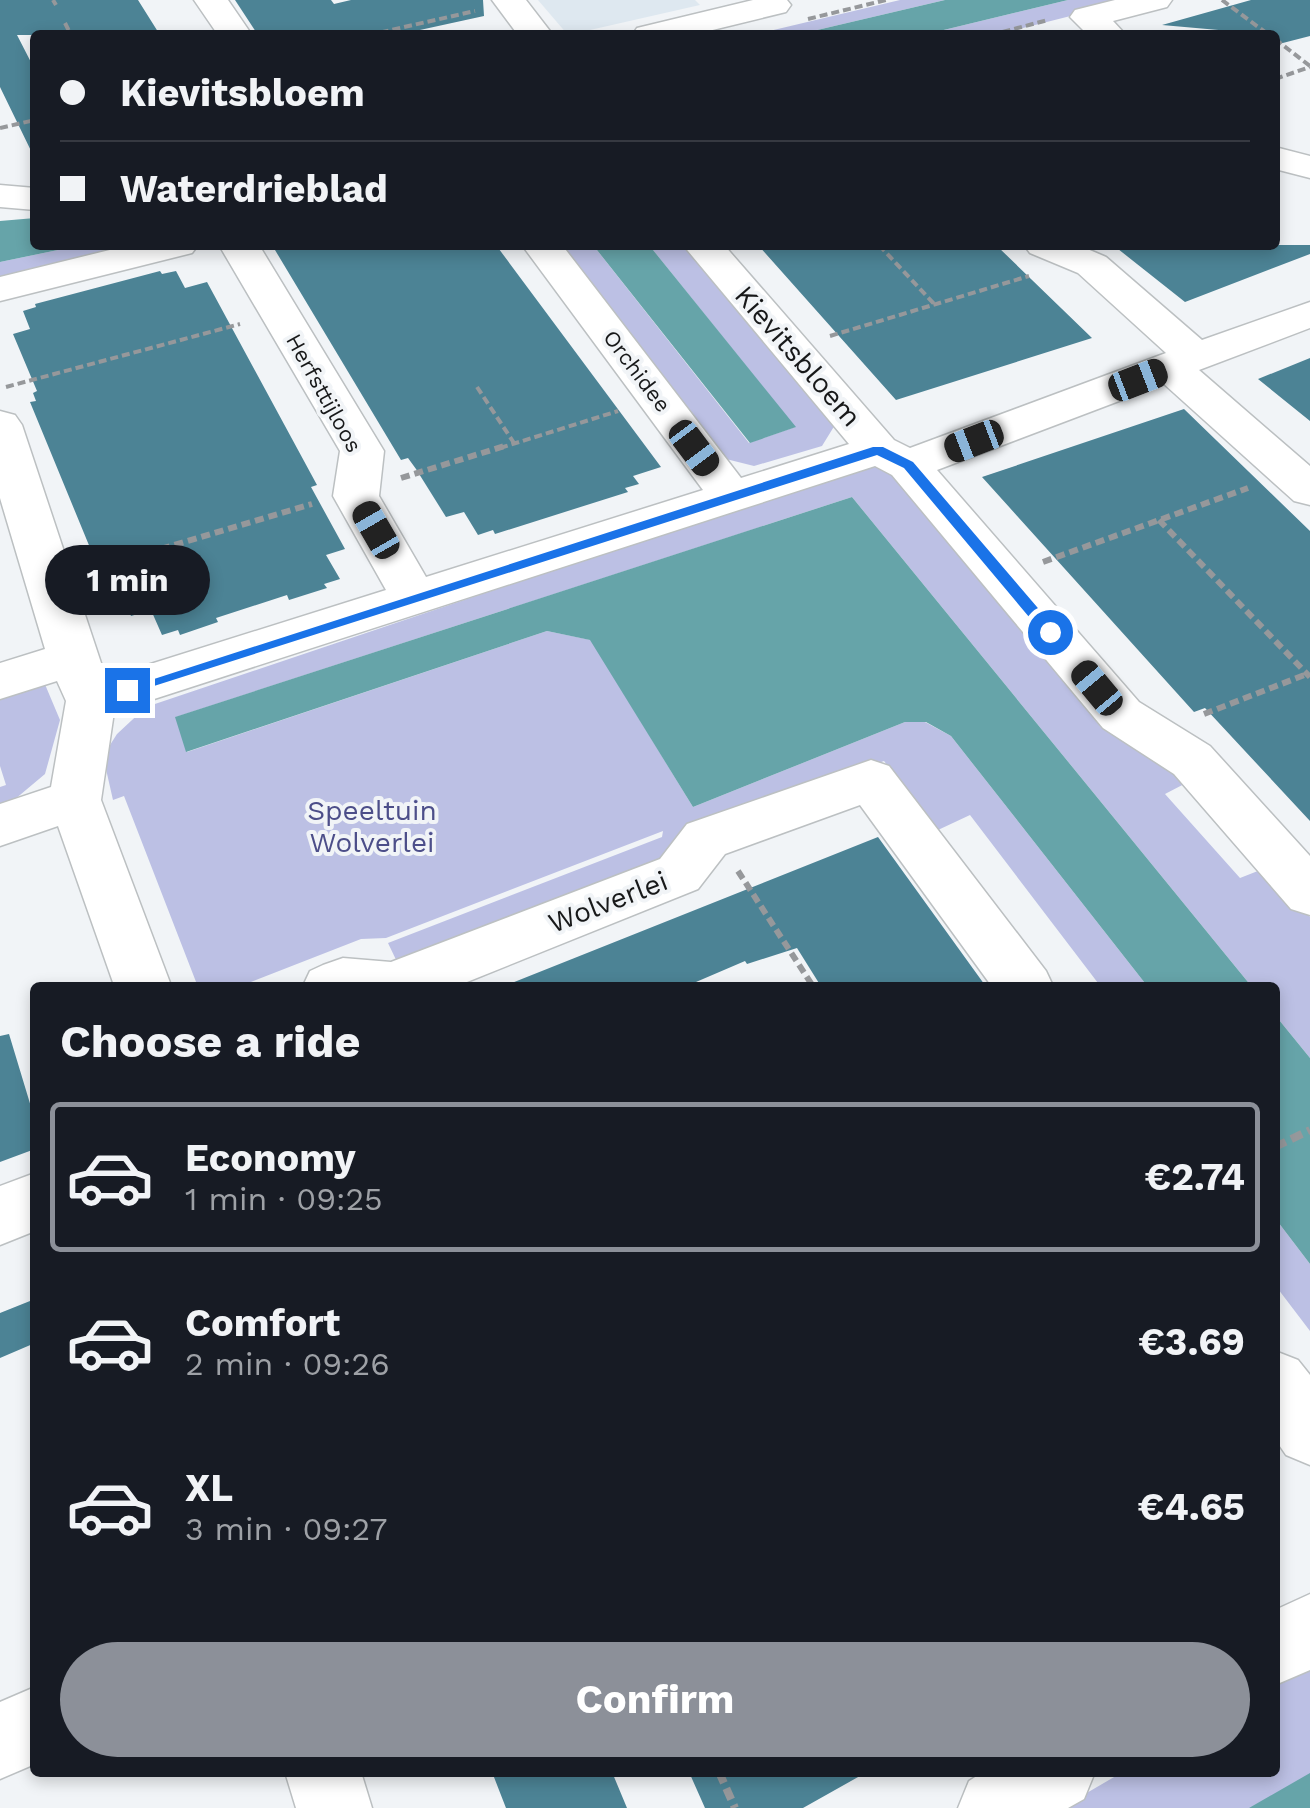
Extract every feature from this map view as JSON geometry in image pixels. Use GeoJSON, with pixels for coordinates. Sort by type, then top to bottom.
{"type":"FeatureCollection","features":[{"type":"Feature","properties":{"kind":"street"},"geometry":{"type":"LineString","coordinates":[[211,0],[231,30]]}},
{"type":"Feature","properties":{"kind":"street"},"geometry":{"type":"LineString","coordinates":[[1098,26],[1155,0]]}},
{"type":"Feature","properties":{"kind":"street"},"geometry":{"type":"LineString","coordinates":[[510,1],[532,30]]}},
{"type":"Feature","properties":{"kind":"street"},"geometry":{"type":"LineString","coordinates":[[668,30],[772,2]]}},
{"type":"Feature","properties":{"kind":"street"},"geometry":{"type":"LineString","coordinates":[[1280,159],[1310,168]]}},
{"type":"Feature","properties":{"kind":"street"},"geometry":{"type":"LineString","coordinates":[[0,290],[158,250]]}},
{"type":"Feature","properties":{"kind":"street","name":"Herfsttijloos"},"geometry":{"type":"LineString","coordinates":[[241,250],[362,451],[356,496],[414,598]]}},
{"type":"Feature","properties":{"kind":"street","name":"Orchidee"},"geometry":{"type":"LineString","coordinates":[[546,250],[732,498]]}},
{"type":"Feature","properties":{"kind":"street","name":"Kievitsbloem"},"geometry":{"type":"LineString","coordinates":[[707,250],[790,348],[1002,576],[1121,716],[1192,760],[1310,892]]}},
{"type":"Feature","properties":{"kind":"street"},"geometry":{"type":"LineString","coordinates":[[1062,253],[1092,265],[1300,482]]}},
{"type":"Feature","properties":{"kind":"street"},"geometry":{"type":"LineString","coordinates":[[0,682],[82,679],[414,598],[732,498],[893,458],[1184,363],[1310,314]]}},
{"type":"Feature","properties":{"kind":"street"},"geometry":{"type":"LineString","coordinates":[[0,425],[82,679],[74,800],[142,982]]}},
{"type":"Feature","properties":{"kind":"street","name":"Wolverlei"},"geometry":{"type":"LineString","coordinates":[[404,982],[679,874],[706,839],[872,780],[1022,982]]}},
{"type":"Feature","properties":{"kind":"street"},"geometry":{"type":"LineString","coordinates":[[0,826],[74,800]]}},
{"type":"Feature","properties":{"kind":"street"},"geometry":{"type":"LineString","coordinates":[[0,1216],[30,1203]]}},
{"type":"Feature","properties":{"kind":"street"},"geometry":{"type":"LineString","coordinates":[[1280,1390],[1310,1431]]}},
{"type":"Feature","properties":{"kind":"street"},"geometry":{"type":"LineString","coordinates":[[1280,1646],[1310,1630]]}},
{"type":"Feature","properties":{"kind":"street"},"geometry":{"type":"LineString","coordinates":[[0,1742],[30,1727]]}},
{"type":"Feature","properties":{"kind":"street"},"geometry":{"type":"LineString","coordinates":[[325,1777],[334,1808]]}},
{"type":"Feature","properties":{"kind":"street"},"geometry":{"type":"LineString","coordinates":[[996,1808],[1049,1777]]}},
{"type":"Feature","properties":{"kind":"path"},"geometry":{"type":"LineString","coordinates":[[1222,0],[1262,30]]}},
{"type":"Feature","properties":{"kind":"path"},"geometry":{"type":"LineString","coordinates":[[390,30],[510,1]]}},
{"type":"Feature","properties":{"kind":"path"},"geometry":{"type":"LineString","coordinates":[[1010,30],[1074,13],[1098,26]]}},
{"type":"Feature","properties":{"kind":"path"},"geometry":{"type":"LineString","coordinates":[[65,23],[68,30]]}},
{"type":"Feature","properties":{"kind":"path"},"geometry":{"type":"LineString","coordinates":[[1280,44],[1310,66]]}},
{"type":"Feature","properties":{"kind":"path"},"geometry":{"type":"LineString","coordinates":[[1280,77],[1310,66]]}},
{"type":"Feature","properties":{"kind":"path"},"geometry":{"type":"LineString","coordinates":[[0,128],[30,121]]}},
{"type":"Feature","properties":{"kind":"path"},"geometry":{"type":"LineString","coordinates":[[884,250],[935,304]]}},
{"type":"Feature","properties":{"kind":"path"},"geometry":{"type":"LineString","coordinates":[[790,348],[935,304],[1062,253]]}},
{"type":"Feature","properties":{"kind":"path"},"geometry":{"type":"LineString","coordinates":[[0,388],[280,314]]}},
{"type":"Feature","properties":{"kind":"path"},"geometry":{"type":"LineString","coordinates":[[478,387],[514,443]]}},
{"type":"Feature","properties":{"kind":"path"},"geometry":{"type":"LineString","coordinates":[[1002,576],[1159,520],[1300,482]]}},
{"type":"Feature","properties":{"kind":"path"},"geometry":{"type":"LineString","coordinates":[[1152,735],[1308,676],[1159,520]]}},
{"type":"Feature","properties":{"kind":"path"},"geometry":{"type":"LineString","coordinates":[[715,836],[810,982]]}},
{"type":"Feature","properties":{"kind":"path"},"geometry":{"type":"LineString","coordinates":[[1280,1145],[1310,1130]]}},
{"type":"Feature","properties":{"kind":"path"},"geometry":{"type":"LineString","coordinates":[[721,1777],[735,1808]]}},
{"type":"Feature","properties":{"kind":"shaded area"},"geometry":{"type":"Polygon","coordinates":[[[538,0],[695,0],[700,5],[590,30],[564,30],[538,0]]]}},
{"type":"Feature","properties":{"kind":"shaded area"},"geometry":{"type":"Polygon","coordinates":[[[945,0],[1068,0],[944,30],[817,30],[945,0]]]}},
{"type":"Feature","properties":{"kind":"shaded area"},"geometry":{"type":"Polygon","coordinates":[[[30,218],[30,250],[58,250],[0,262],[0,221],[30,218]]]}},
{"type":"Feature","properties":{"kind":"shaded area"},"geometry":{"type":"Polygon","coordinates":[[[597,250],[653,250],[796,427],[750,443],[597,250]]]}},
{"type":"Feature","properties":{"kind":"shaded area"},"geometry":{"type":"Polygon","coordinates":[[[852,497],[1248,982],[1144,982],[951,736],[926,722],[905,722],[693,807],[590,640],[547,631],[186,752],[175,717],[852,497]]]}},
{"type":"Feature","properties":{"kind":"shaded area"},"geometry":{"type":"Polygon","coordinates":[[[1280,1021],[1310,1058],[1310,1264],[1280,1225],[1280,1021]]]}},
{"type":"Feature","properties":{"kind":"shaded area"},"geometry":{"type":"Polygon","coordinates":[[[1310,1773],[1310,1808],[1249,1808],[1310,1773]]]}},
{"type":"Feature","properties":{"kind":"green space"},"geometry":{"type":"Polygon","coordinates":[[[900,0],[945,0],[817,30],[773,30],[900,0]]]}},
{"type":"Feature","properties":{"kind":"green space"},"geometry":{"type":"Polygon","coordinates":[[[1068,0],[1134,0],[1015,30],[944,30],[1068,0]]]}},
{"type":"Feature","properties":{"kind":"green space"},"geometry":{"type":"Polygon","coordinates":[[[58,250],[136,250],[0,285],[0,262],[58,250]]]}},
{"type":"Feature","properties":{"kind":"green space"},"geometry":{"type":"Polygon","coordinates":[[[561,250],[597,250],[749,443],[795,427],[653,250],[693,250],[838,420],[822,446],[754,466],[722,458],[561,250]]]}},
{"type":"Feature","properties":{"kind":"green space","name":"Speeltuin Wolverlei"},"geometry":{"type":"Polygon","coordinates":[[[876,467],[892,472],[1190,781],[1165,794],[1240,878],[1268,867],[1310,917],[1310,1058],[1280,1021],[1280,982],[1248,982],[852,497],[176,717],[187,752],[547,631],[591,640],[693,807],[905,722],[925,722],[951,736],[1144,982],[1097,982],[970,815],[938,830],[884,761],[705,826],[670,861],[399,966],[388,943],[662,837],[663,831],[386,938],[361,939],[251,982],[196,982],[124,796],[113,800],[103,756],[117,734],[146,707],[835,475],[876,467]]]}},
{"type":"Feature","properties":{"kind":"green space"},"geometry":{"type":"Polygon","coordinates":[[[44,682],[60,720],[45,774],[14,800],[0,805],[0,787],[6,785],[0,766],[0,695],[44,682]]]}},
{"type":"Feature","properties":{"kind":"green space"},"geometry":{"type":"Polygon","coordinates":[[[1280,1225],[1310,1264],[1310,1331],[1280,1292],[1280,1225]]]}},
{"type":"Feature","properties":{"kind":"green space"},"geometry":{"type":"Polygon","coordinates":[[[1310,1661],[1310,1808],[1061,1808],[1114,1777],[1280,1777],[1280,1679],[1310,1661]]]}},
{"type":"Feature","properties":{"kind":"building"},"geometry":{"type":"Polygon","coordinates":[[[0,0],[138,0],[157,30],[30,30],[30,35],[17,35],[30,60],[30,149],[0,87],[0,0]]]}},
{"type":"Feature","properties":{"kind":"building"},"geometry":{"type":"Polygon","coordinates":[[[235,0],[331,0],[334,4],[351,0],[483,0],[484,16],[420,30],[255,30],[235,0]]]}},
{"type":"Feature","properties":{"kind":"building"},"geometry":{"type":"Polygon","coordinates":[[[1251,0],[1310,0],[1310,36],[1280,44],[1280,30],[1162,25],[1251,0]]]}},
{"type":"Feature","properties":{"kind":"building"},"geometry":{"type":"Polygon","coordinates":[[[1280,245],[1310,245],[1310,254],[1185,302],[1119,250],[1280,250],[1280,245]]]}},
{"type":"Feature","properties":{"kind":"building"},"geometry":{"type":"Polygon","coordinates":[[[275,250],[500,250],[661,467],[633,476],[639,484],[625,488],[628,492],[495,534],[493,530],[478,535],[464,512],[446,517],[408,458],[401,460],[275,250]]]}},
{"type":"Feature","properties":{"kind":"building"},"geometry":{"type":"Polygon","coordinates":[[[762,250],[1001,250],[1092,338],[896,400],[762,250]]]}},
{"type":"Feature","properties":{"kind":"building"},"geometry":{"type":"Polygon","coordinates":[[[160,271],[176,271],[185,288],[207,282],[317,485],[311,487],[345,549],[326,555],[340,579],[324,584],[327,588],[289,600],[287,595],[216,618],[218,622],[180,635],[178,630],[162,635],[151,610],[131,616],[116,581],[100,572],[30,402],[36,401],[33,393],[37,391],[13,334],[30,329],[23,311],[36,307],[35,304],[160,271]]]}},
{"type":"Feature","properties":{"kind":"building"},"geometry":{"type":"Polygon","coordinates":[[[1310,358],[1310,421],[1258,379],[1310,358]]]}},
{"type":"Feature","properties":{"kind":"building"},"geometry":{"type":"Polygon","coordinates":[[[1184,409],[1310,531],[1310,821],[1205,708],[1194,712],[982,477],[1184,409]]]}},
{"type":"Feature","properties":{"kind":"building"},"geometry":{"type":"Polygon","coordinates":[[[878,837],[983,982],[818,982],[797,948],[747,964],[745,961],[696,982],[514,982],[878,837]]]}},
{"type":"Feature","properties":{"kind":"building"},"geometry":{"type":"Polygon","coordinates":[[[9,1034],[30,1103],[30,1151],[0,1162],[0,1036],[9,1034]]]}},
{"type":"Feature","properties":{"kind":"building"},"geometry":{"type":"Polygon","coordinates":[[[30,1301],[30,1345],[0,1358],[0,1313],[30,1301]]]}},
{"type":"Feature","properties":{"kind":"building"},"geometry":{"type":"Polygon","coordinates":[[[494,1777],[614,1777],[627,1808],[506,1808],[494,1777]]]}},
{"type":"Feature","properties":{"kind":"building"},"geometry":{"type":"Polygon","coordinates":[[[691,1777],[858,1777],[803,1808],[705,1808],[691,1777]]]}},
{"type":"Feature","properties":{"kind":"route"},"geometry":{"type":"LineString","coordinates":[[127,690],[878,450],[908,465],[1050,632]]}}]}
